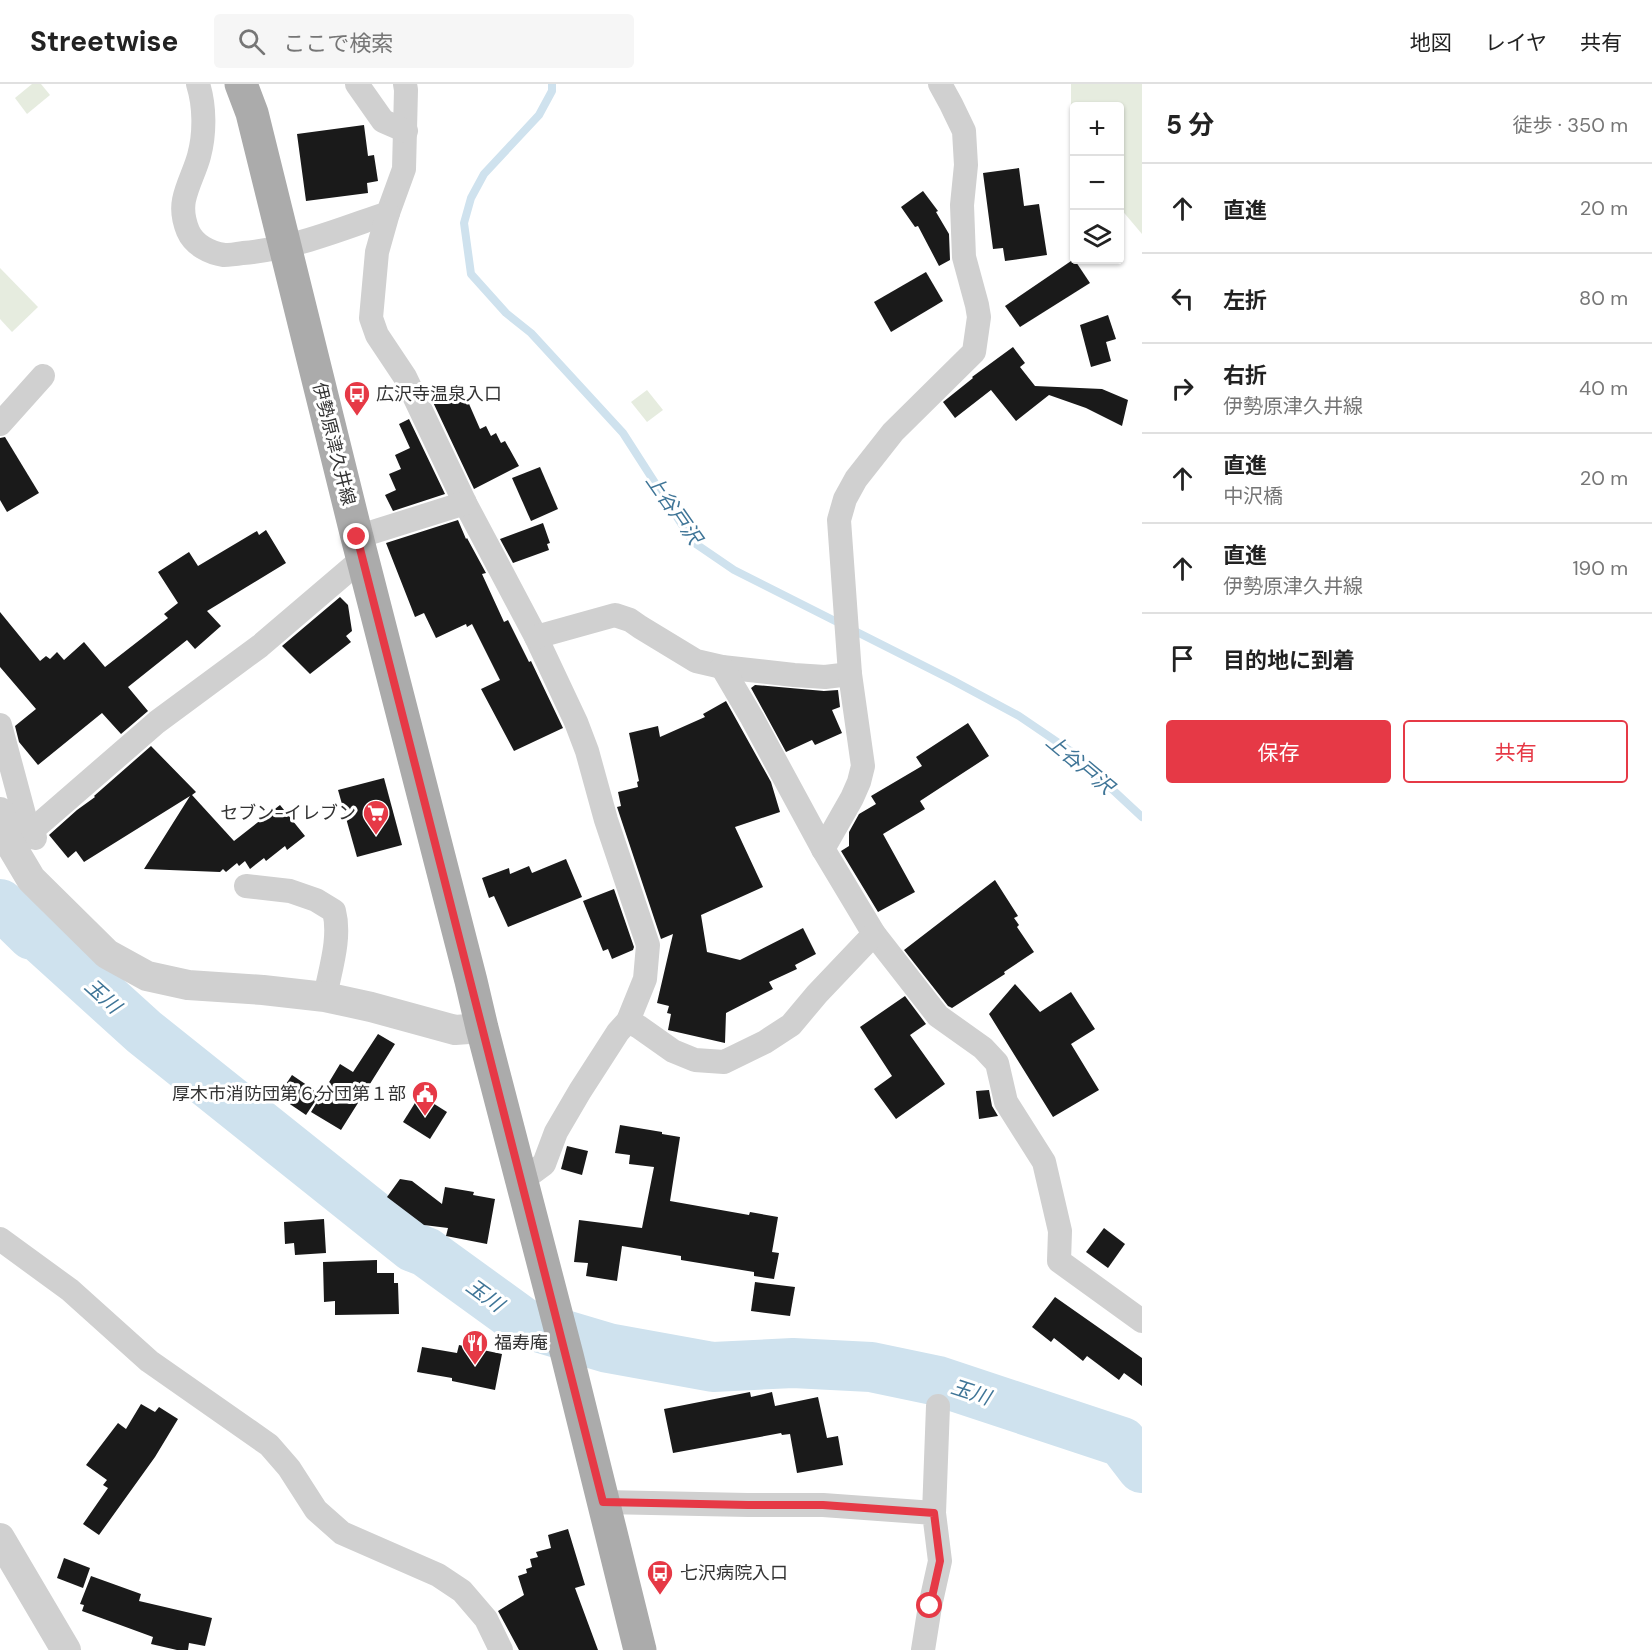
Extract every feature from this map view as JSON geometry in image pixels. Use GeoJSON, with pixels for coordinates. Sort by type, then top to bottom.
{"type":"FeatureCollection","features":[{"type":"Feature","properties":{"kind":"main road","name":"伊勢原津久井線"},"geometry":{"type":"LineString","coordinates":[[242,84],[252,113],[360,548],[603,1502]]}},
{"type":"Feature","properties":{"kind":"main road"},"geometry":{"type":"LineString","coordinates":[[603,1502],[640,1650]]}},
{"type":"Feature","properties":{"kind":"street"},"geometry":{"type":"LineString","coordinates":[[198,84],[201,94],[203,130],[200,155],[184,200],[183,216],[189,234],[198,244],[210,252],[226,255],[256,252],[313,238],[388,213]]}},
{"type":"Feature","properties":{"kind":"street"},"geometry":{"type":"LineString","coordinates":[[357,84],[383,121],[406,131]]}},
{"type":"Feature","properties":{"kind":"street"},"geometry":{"type":"LineString","coordinates":[[405,84],[404,169],[377,252],[371,318],[377,335],[405,377],[576,722],[648,945],[645,979],[628,1021],[618,1032],[580,1091],[556,1132],[544,1164],[521,1181]]}},
{"type":"Feature","properties":{"kind":"street"},"geometry":{"type":"LineString","coordinates":[[823,849],[852,798],[863,766],[850,674],[839,520],[845,499],[856,479],[893,432],[974,352],[979,317],[964,257],[962,205],[966,165],[964,131],[940,84]]}},
{"type":"Feature","properties":{"kind":"street"},"geometry":{"type":"LineString","coordinates":[[0,424],[43,376]]}},
{"type":"Feature","properties":{"kind":"street"},"geometry":{"type":"LineString","coordinates":[[14,833],[157,722],[260,646],[360,548],[465,502]]}},
{"type":"Feature","properties":{"kind":"street"},"geometry":{"type":"LineString","coordinates":[[536,638],[615,615],[630,620],[696,661],[722,667],[825,676],[850,674]]}},
{"type":"Feature","properties":{"kind":"street"},"geometry":{"type":"LineString","coordinates":[[722,667],[753,718],[823,849],[874,934],[938,1016],[983,1048],[997,1063],[1006,1102],[1044,1162],[1060,1231],[1059,1261],[1138,1312]]}},
{"type":"Feature","properties":{"kind":"street"},"geometry":{"type":"LineString","coordinates":[[0,725],[14,833],[31,879],[107,954],[147,976],[188,986],[263,990],[325,997],[455,1030],[482,1028]]}},
{"type":"Feature","properties":{"kind":"street"},"geometry":{"type":"LineString","coordinates":[[246,886],[290,891],[316,900],[334,911],[337,933],[325,997]]}},
{"type":"Feature","properties":{"kind":"street"},"geometry":{"type":"LineString","coordinates":[[628,1021],[673,1051],[695,1060],[724,1062],[765,1042],[791,1025],[874,934]]}},
{"type":"Feature","properties":{"kind":"street"},"geometry":{"type":"LineString","coordinates":[[0,1239],[70,1290],[149,1361],[269,1445],[289,1468],[316,1510],[342,1533],[438,1575],[462,1592],[486,1619],[501,1650]]}},
{"type":"Feature","properties":{"kind":"street"},"geometry":{"type":"LineString","coordinates":[[923,1650],[940,1561],[934,1513],[938,1406]]}},
{"type":"Feature","properties":{"kind":"street"},"geometry":{"type":"LineString","coordinates":[[603,1502],[823,1505],[934,1513]]}},
{"type":"Feature","properties":{"kind":"street"},"geometry":{"type":"LineString","coordinates":[[0,1538],[66,1650]]}},
{"type":"Feature","properties":{"kind":"shaded area"},"geometry":{"type":"Polygon","coordinates":[[[32,84],[41,84],[50,95],[27,114],[15,98],[32,84]]]}},
{"type":"Feature","properties":{"kind":"shaded area"},"geometry":{"type":"Polygon","coordinates":[[[1071,84],[1142,84],[1142,234],[1124,213],[1124,102],[1071,102],[1071,84]]]}},
{"type":"Feature","properties":{"kind":"shaded area"},"geometry":{"type":"Polygon","coordinates":[[[0,268],[38,307],[12,332],[0,319],[0,268]]]}},
{"type":"Feature","properties":{"kind":"shaded area"},"geometry":{"type":"Polygon","coordinates":[[[647,390],[663,410],[647,422],[631,402],[647,390]]]}},
{"type":"Feature","properties":{"kind":"building"},"geometry":{"type":"Polygon","coordinates":[[[364,125],[368,156],[374,155],[378,181],[367,183],[368,193],[306,201],[297,134],[364,125]]]}},
{"type":"Feature","properties":{"kind":"building"},"geometry":{"type":"Polygon","coordinates":[[[1019,168],[1024,206],[1039,204],[1047,255],[1005,261],[1003,248],[993,249],[983,173],[1019,168]]]}},
{"type":"Feature","properties":{"kind":"building"},"geometry":{"type":"Polygon","coordinates":[[[923,191],[938,211],[936,212],[949,234],[950,260],[939,266],[918,226],[915,227],[901,207],[923,191]]]}},
{"type":"Feature","properties":{"kind":"building"},"geometry":{"type":"Polygon","coordinates":[[[1070,262],[1070,264],[1077,264],[1090,283],[1020,327],[1005,306],[1070,262]]]}},
{"type":"Feature","properties":{"kind":"building"},"geometry":{"type":"Polygon","coordinates":[[[926,272],[943,301],[891,332],[874,302],[926,272]]]}},
{"type":"Feature","properties":{"kind":"building"},"geometry":{"type":"Polygon","coordinates":[[[1108,315],[1116,339],[1106,342],[1111,361],[1091,367],[1080,325],[1108,315]]]}},
{"type":"Feature","properties":{"kind":"building"},"geometry":{"type":"Polygon","coordinates":[[[1013,347],[1025,363],[1020,367],[1035,386],[1102,389],[1128,400],[1122,426],[1086,408],[1049,395],[1016,421],[991,390],[955,418],[943,402],[1013,347]]]}},
{"type":"Feature","properties":{"kind":"building"},"geometry":{"type":"Polygon","coordinates":[[[454,388],[460,400],[466,397],[480,429],[486,426],[491,436],[496,433],[501,443],[505,441],[519,466],[474,489],[431,398],[454,388]]]}},
{"type":"Feature","properties":{"kind":"building"},"geometry":{"type":"Polygon","coordinates":[[[409,419],[445,494],[393,511],[385,495],[396,490],[389,474],[401,469],[395,455],[410,448],[399,424],[409,419]]]}},
{"type":"Feature","properties":{"kind":"building"},"geometry":{"type":"Polygon","coordinates":[[[5,437],[39,493],[7,512],[0,500],[0,438],[5,437]]]}},
{"type":"Feature","properties":{"kind":"building"},"geometry":{"type":"Polygon","coordinates":[[[540,467],[558,509],[531,521],[512,478],[540,467]]]}},
{"type":"Feature","properties":{"kind":"building"},"geometry":{"type":"Polygon","coordinates":[[[458,520],[466,539],[486,573],[482,574],[504,622],[508,620],[529,662],[531,661],[563,728],[514,751],[481,689],[500,680],[472,624],[467,627],[466,624],[436,638],[424,613],[415,617],[386,543],[458,520]]]}},
{"type":"Feature","properties":{"kind":"building"},"geometry":{"type":"Polygon","coordinates":[[[543,523],[550,543],[547,544],[549,550],[513,563],[500,539],[543,523]]]}},
{"type":"Feature","properties":{"kind":"building"},"geometry":{"type":"Polygon","coordinates":[[[266,530],[286,563],[207,611],[221,626],[195,649],[187,640],[128,687],[148,711],[121,734],[102,713],[38,765],[19,742],[15,726],[36,709],[0,667],[0,612],[40,661],[46,656],[50,659],[57,652],[64,660],[84,642],[105,667],[168,618],[164,614],[178,603],[158,572],[189,552],[198,566],[257,531],[259,535],[266,530]]]}},
{"type":"Feature","properties":{"kind":"building"},"geometry":{"type":"Polygon","coordinates":[[[340,597],[348,605],[352,631],[346,636],[351,642],[310,674],[282,646],[340,597]]]}},
{"type":"Feature","properties":{"kind":"building"},"geometry":{"type":"Polygon","coordinates":[[[755,685],[824,691],[838,690],[840,707],[832,710],[842,733],[815,745],[812,740],[786,752],[751,688],[755,685]]]}},
{"type":"Feature","properties":{"kind":"building"},"geometry":{"type":"Polygon","coordinates":[[[726,701],[771,782],[780,812],[735,827],[763,887],[701,915],[707,952],[740,960],[803,928],[816,954],[795,965],[797,969],[769,982],[773,989],[726,1013],[725,1043],[668,1030],[671,1014],[667,1013],[669,1006],[657,1003],[673,934],[661,939],[617,807],[621,806],[618,792],[638,787],[637,782],[639,781],[629,733],[658,726],[660,737],[705,717],[703,714],[726,701]]]}},
{"type":"Feature","properties":{"kind":"building"},"geometry":{"type":"Polygon","coordinates":[[[968,723],[989,756],[920,801],[925,809],[883,834],[915,892],[878,912],[841,851],[849,846],[849,832],[859,814],[876,804],[871,796],[922,766],[916,757],[968,723]]]}},
{"type":"Feature","properties":{"kind":"building"},"geometry":{"type":"Polygon","coordinates":[[[151,746],[196,792],[192,795],[234,841],[280,805],[305,836],[287,850],[285,846],[266,861],[264,858],[250,869],[245,861],[239,866],[237,863],[226,872],[223,869],[220,872],[144,869],[190,796],[84,862],[76,851],[68,858],[49,835],[151,746]]]}},
{"type":"Feature","properties":{"kind":"building"},"geometry":{"type":"Polygon","coordinates":[[[384,778],[402,845],[357,857],[338,790],[384,778]]]}},
{"type":"Feature","properties":{"kind":"building"},"geometry":{"type":"Polygon","coordinates":[[[566,859],[582,897],[508,927],[494,896],[489,898],[482,878],[509,868],[510,874],[529,866],[532,873],[566,859]]]}},
{"type":"Feature","properties":{"kind":"building"},"geometry":{"type":"Polygon","coordinates":[[[995,880],[1018,916],[1014,918],[1019,925],[1017,927],[1034,952],[1004,972],[1005,974],[952,1008],[948,1006],[904,950],[995,880]]]}},
{"type":"Feature","properties":{"kind":"building"},"geometry":{"type":"Polygon","coordinates":[[[614,889],[634,947],[633,950],[612,959],[608,949],[603,951],[583,901],[614,889]]]}},
{"type":"Feature","properties":{"kind":"building"},"geometry":{"type":"Polygon","coordinates":[[[1015,984],[1040,1012],[1071,992],[1095,1029],[1071,1044],[1099,1090],[1053,1117],[989,1014],[1015,984]]]}},
{"type":"Feature","properties":{"kind":"building"},"geometry":{"type":"Polygon","coordinates":[[[905,996],[926,1024],[910,1035],[945,1084],[896,1119],[874,1089],[892,1076],[860,1027],[905,996]]]}},
{"type":"Feature","properties":{"kind":"building"},"geometry":{"type":"Polygon","coordinates":[[[378,1034],[395,1044],[341,1130],[311,1112],[340,1064],[353,1072],[378,1034]]]}},
{"type":"Feature","properties":{"kind":"building"},"geometry":{"type":"Polygon","coordinates":[[[292,1075],[320,1094],[306,1115],[278,1096],[292,1075]]]}},
{"type":"Feature","properties":{"kind":"building"},"geometry":{"type":"Polygon","coordinates":[[[989,1090],[992,1106],[998,1116],[979,1119],[976,1091],[989,1090]]]}},
{"type":"Feature","properties":{"kind":"building","name":"厚木市消防団第６分団第１部"},"geometry":{"type":"Polygon","coordinates":[[[420,1095],[447,1112],[430,1139],[403,1122],[420,1095]]]}},
{"type":"Feature","properties":{"kind":"building"},"geometry":{"type":"Polygon","coordinates":[[[620,1125],[680,1137],[670,1201],[749,1215],[750,1212],[778,1217],[772,1252],[779,1253],[774,1279],[754,1276],[754,1272],[681,1260],[681,1256],[622,1246],[617,1281],[586,1276],[588,1263],[574,1262],[579,1220],[642,1228],[654,1167],[629,1164],[630,1155],[615,1153],[620,1125]]]}},
{"type":"Feature","properties":{"kind":"building"},"geometry":{"type":"Polygon","coordinates":[[[567,1146],[588,1151],[582,1175],[561,1169],[567,1146]]]}},
{"type":"Feature","properties":{"kind":"building"},"geometry":{"type":"Polygon","coordinates":[[[400,1179],[412,1181],[442,1204],[445,1187],[474,1192],[473,1195],[495,1199],[487,1244],[446,1236],[448,1228],[424,1225],[387,1197],[400,1179]]]}},
{"type":"Feature","properties":{"kind":"building"},"geometry":{"type":"Polygon","coordinates":[[[324,1219],[326,1253],[295,1255],[294,1243],[285,1244],[284,1222],[324,1219]]]}},
{"type":"Feature","properties":{"kind":"building"},"geometry":{"type":"Polygon","coordinates":[[[1104,1228],[1125,1244],[1108,1268],[1086,1252],[1104,1228]]]}},
{"type":"Feature","properties":{"kind":"building"},"geometry":{"type":"Polygon","coordinates":[[[377,1260],[377,1273],[394,1273],[394,1283],[398,1283],[399,1314],[335,1315],[335,1301],[324,1302],[323,1262],[377,1260]]]}},
{"type":"Feature","properties":{"kind":"building"},"geometry":{"type":"Polygon","coordinates":[[[755,1282],[795,1287],[790,1316],[751,1311],[755,1282]]]}},
{"type":"Feature","properties":{"kind":"building"},"geometry":{"type":"Polygon","coordinates":[[[1055,1297],[1142,1358],[1142,1386],[1124,1373],[1119,1380],[1087,1356],[1083,1361],[1054,1338],[1051,1342],[1032,1327],[1055,1297]]]}},
{"type":"Feature","properties":{"kind":"building"},"geometry":{"type":"Polygon","coordinates":[[[459,1345],[502,1354],[495,1390],[452,1381],[452,1378],[417,1372],[422,1347],[457,1353],[459,1345]]]}},
{"type":"Feature","properties":{"kind":"building"},"geometry":{"type":"Polygon","coordinates":[[[750,1392],[751,1397],[772,1392],[775,1406],[818,1397],[827,1438],[838,1436],[843,1465],[797,1473],[790,1434],[782,1435],[781,1433],[673,1453],[664,1409],[750,1392]]]}},
{"type":"Feature","properties":{"kind":"building"},"geometry":{"type":"Polygon","coordinates":[[[141,1404],[155,1412],[159,1407],[178,1419],[155,1457],[99,1535],[83,1524],[108,1488],[103,1485],[107,1480],[86,1465],[118,1423],[126,1429],[141,1404]]]}},
{"type":"Feature","properties":{"kind":"building"},"geometry":{"type":"Polygon","coordinates":[[[568,1529],[585,1585],[575,1588],[598,1650],[519,1650],[498,1611],[524,1595],[518,1576],[527,1573],[526,1569],[532,1567],[530,1559],[538,1557],[536,1552],[551,1548],[548,1535],[568,1529]]]}},
{"type":"Feature","properties":{"kind":"building"},"geometry":{"type":"Polygon","coordinates":[[[64,1558],[90,1568],[83,1588],[57,1578],[64,1558]]]}},
{"type":"Feature","properties":{"kind":"building"},"geometry":{"type":"Polygon","coordinates":[[[91,1576],[141,1594],[139,1601],[212,1618],[205,1646],[189,1643],[188,1650],[177,1650],[151,1644],[153,1637],[82,1611],[84,1605],[80,1604],[91,1576]]]}},
{"type":"Feature","properties":{"kind":"waterway","name":"上谷戸沢"},"geometry":{"type":"LineString","coordinates":[[552,84],[552,91],[539,115],[484,174],[471,198],[464,223],[471,274],[506,313],[531,333],[623,433],[693,542],[734,570],[1019,716],[1072,752],[1142,817]]}},
{"type":"Feature","properties":{"kind":"waterway","name":"玉川"},"geometry":{"type":"LineString","coordinates":[[0,904],[32,935],[37,935],[144,1032],[413,1247],[426,1252],[524,1323],[608,1348],[713,1367],[793,1363],[871,1367],[938,1381],[1122,1442],[1142,1468]]}},
{"type":"Feature","properties":{"kind":"place","name":"広沢寺温泉入口"},"geometry":{"type":"Point","coordinates":[357,417]}},
{"type":"Feature","properties":{"kind":"place","name":"セブン-イレブン"},"geometry":{"type":"Point","coordinates":[376,836]}},
{"type":"Feature","properties":{"kind":"place","name":"厚木市消防団第６分団第１部"},"geometry":{"type":"Point","coordinates":[425,1117]}},
{"type":"Feature","properties":{"kind":"place","name":"福寿庵"},"geometry":{"type":"Point","coordinates":[475,1366]}},
{"type":"Feature","properties":{"kind":"place","name":"七沢病院入口"},"geometry":{"type":"Point","coordinates":[660,1596]}},
{"type":"Feature","properties":{"kind":"route"},"geometry":{"type":"LineString","coordinates":[[357,537],[603,1502],[823,1505],[934,1513],[940,1561],[930,1606]]}}]}
